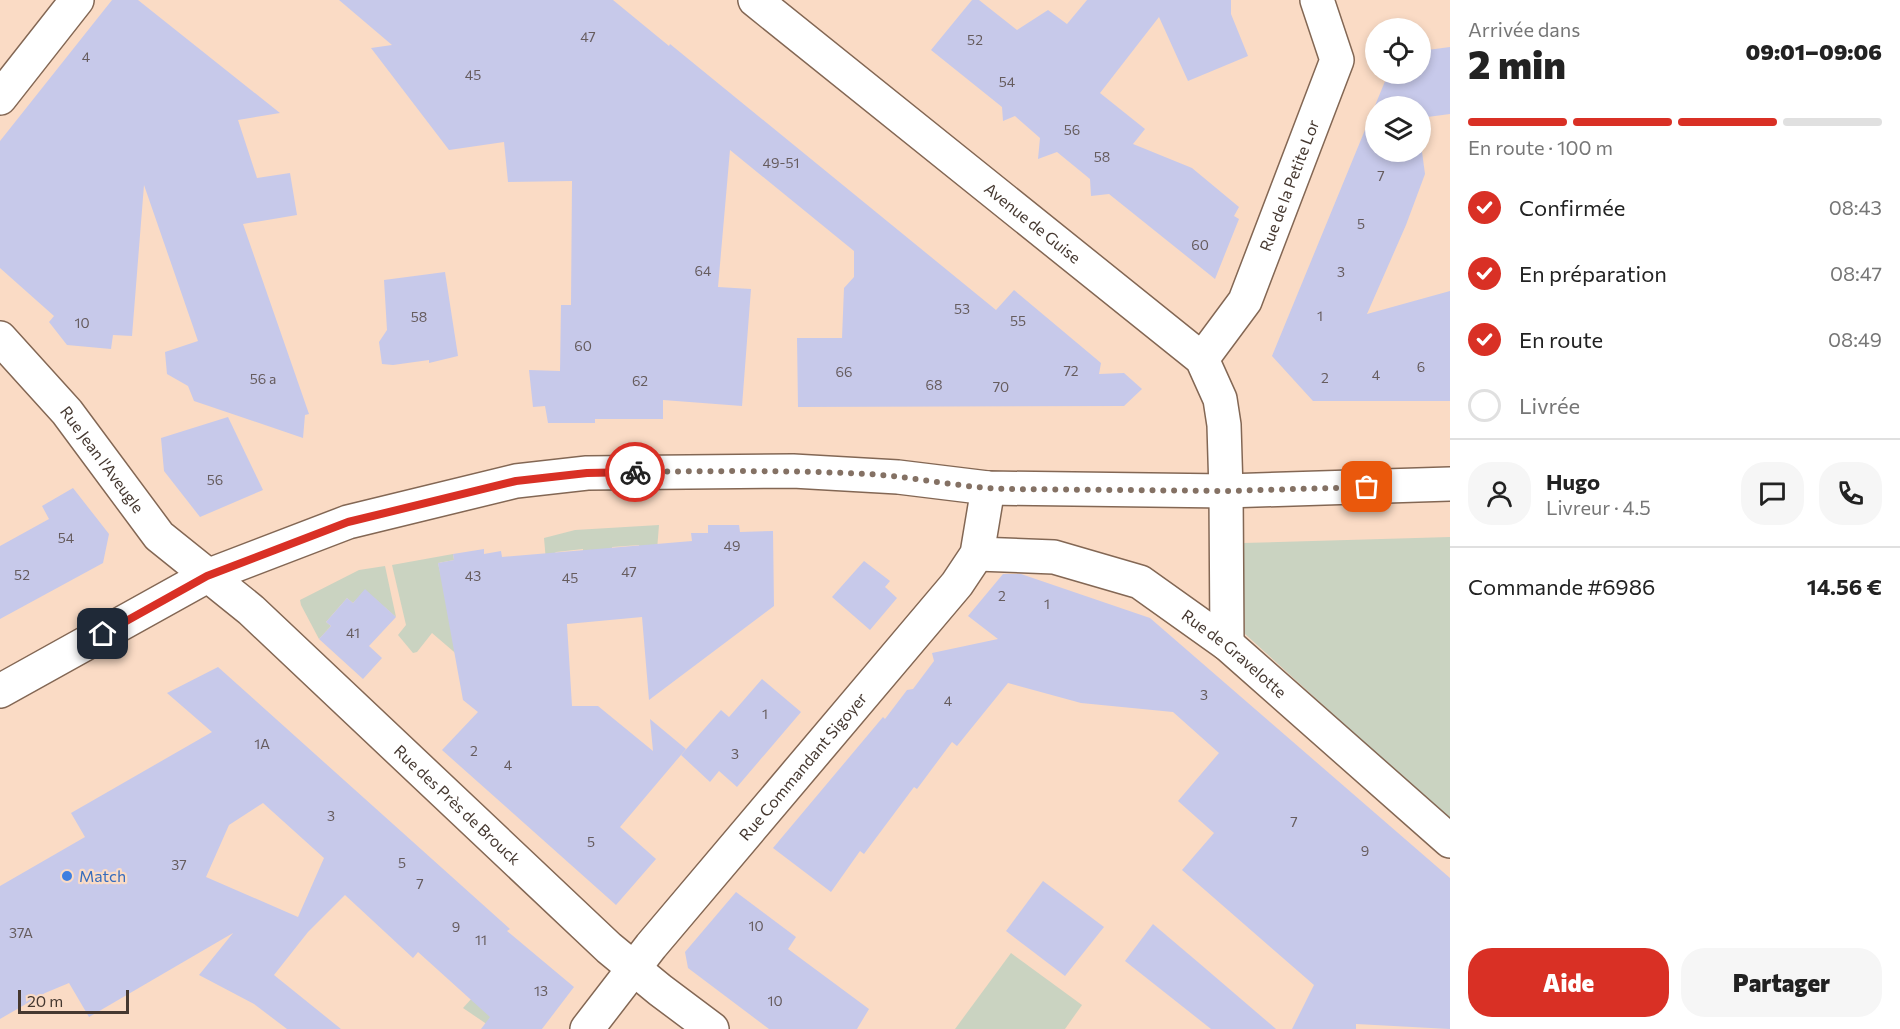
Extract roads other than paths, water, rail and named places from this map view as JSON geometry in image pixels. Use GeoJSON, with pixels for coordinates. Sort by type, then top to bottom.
{"type":"FeatureCollection","features":[{"type":"Feature","properties":{"kind":"street"},"geometry":{"type":"LineString","coordinates":[[0,98],[77,0]]}},
{"type":"Feature","properties":{"kind":"street","name":"Avenue de Guise"},"geometry":{"type":"LineString","coordinates":[[755,0],[1202,359],[1220,399],[1224,424],[1227,644]]}},
{"type":"Feature","properties":{"kind":"street","name":"Rue de la Petite Lor"},"geometry":{"type":"LineString","coordinates":[[1202,359],[1245,300],[1337,60],[1317,0]]}},
{"type":"Feature","properties":{"kind":"street","name":"Rue Jean l'Aveugle"},"geometry":{"type":"LineString","coordinates":[[0,338],[67,412],[159,536],[207,576]]}},
{"type":"Feature","properties":{"kind":"street"},"geometry":{"type":"LineString","coordinates":[[0,691],[207,576],[348,522],[516,481],[587,473],[793,471],[898,477],[988,488],[1226,491],[1450,484]]}},
{"type":"Feature","properties":{"kind":"street","name":"Rue Commandant Sigoyer"},"geometry":{"type":"LineString","coordinates":[[587,1029],[633,968],[957,584],[977,554],[988,488]]}},
{"type":"Feature","properties":{"kind":"street","name":"Rue de Gravelotte"},"geometry":{"type":"LineString","coordinates":[[977,554],[1054,557],[1140,582],[1227,644],[1450,841]]}},
{"type":"Feature","properties":{"kind":"street","name":"Rue des Près de Brouck"},"geometry":{"type":"LineString","coordinates":[[207,576],[251,610],[565,907],[633,968],[712,1029]]}},
{"type":"Feature","properties":{"kind":"place","name":"Match"},"geometry":{"type":"Point","coordinates":[67,876]}}]}
